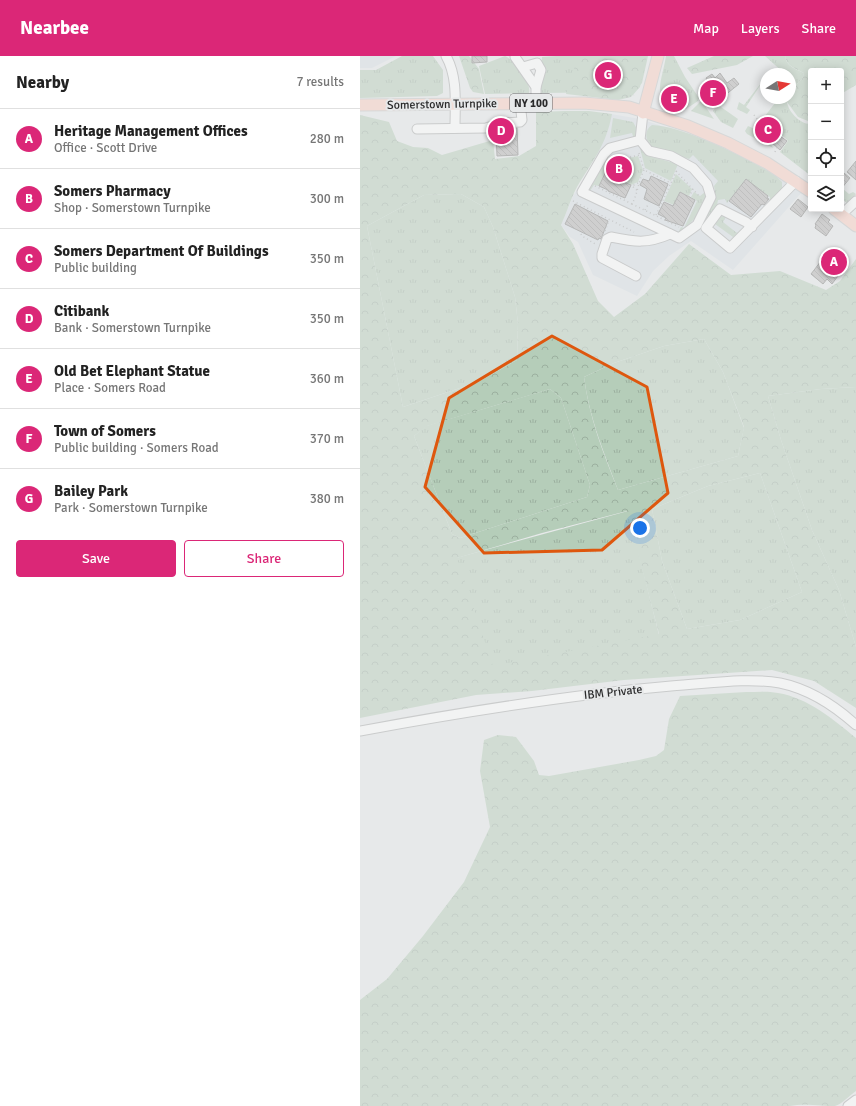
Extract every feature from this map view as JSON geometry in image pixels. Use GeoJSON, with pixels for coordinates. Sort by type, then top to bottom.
{"type":"FeatureCollection","features":[{"type":"Feature","properties":{"kind":"main road"},"geometry":{"type":"LineString","coordinates":[[643,113],[658,56]]}},
{"type":"Feature","properties":{"kind":"main road","name":"Somerstown Turnpike"},"geometry":{"type":"LineString","coordinates":[[360,105],[536,103],[629,107],[643,113],[688,126],[722,140],[768,163],[808,190]]}},
{"type":"Feature","properties":{"kind":"main road"},"geometry":{"type":"LineString","coordinates":[[838,212],[856,226]]}},
{"type":"Feature","properties":{"kind":"street"},"geometry":{"type":"LineString","coordinates":[[446,56],[452,70],[455,104],[455,128]]}},
{"type":"Feature","properties":{"kind":"street"},"geometry":{"type":"LineString","coordinates":[[515,57],[536,87]]}},
{"type":"Feature","properties":{"kind":"street"},"geometry":{"type":"LineString","coordinates":[[523,67],[537,64],[541,70],[536,87],[536,103]]}},
{"type":"Feature","properties":{"kind":"street"},"geometry":{"type":"LineString","coordinates":[[418,129],[486,128],[502,123],[520,122],[522,120],[520,103]]}},
{"type":"Feature","properties":{"kind":"street"},"geometry":{"type":"LineString","coordinates":[[638,141],[643,113]]}},
{"type":"Feature","properties":{"kind":"street"},"geometry":{"type":"LineString","coordinates":[[638,141],[649,151],[671,156],[693,168],[707,184],[711,197],[697,225],[679,238],[582,192],[604,154],[610,148],[638,141]]}},
{"type":"Feature","properties":{"kind":"street"},"geometry":{"type":"LineString","coordinates":[[752,227],[746,222],[720,209],[706,228],[730,248],[752,227],[796,181]]}},
{"type":"Feature","properties":{"kind":"street"},"geometry":{"type":"LineString","coordinates":[[844,208],[856,201]]}},
{"type":"Feature","properties":{"kind":"street"},"geometry":{"type":"LineString","coordinates":[[636,276],[602,258],[607,239],[611,237],[644,242],[655,240],[670,234]]}},
{"type":"Feature","properties":{"kind":"street","name":"IBM Private"},"geometry":{"type":"LineString","coordinates":[[360,731],[434,717],[577,696],[654,688],[754,681],[782,684],[809,693],[837,709],[856,725]]}},
{"type":"Feature","properties":{"kind":"street"},"geometry":{"type":"LineString","coordinates":[[848,1106],[856,1100]]}},
{"type":"Feature","properties":{"kind":"path"},"geometry":{"type":"LineString","coordinates":[[754,115],[765,129]]}},
{"type":"Feature","properties":{"kind":"path"},"geometry":{"type":"LineString","coordinates":[[632,204],[639,192],[638,183],[644,170],[638,141]]}},
{"type":"Feature","properties":{"kind":"path"},"geometry":{"type":"LineString","coordinates":[[775,152],[777,147]]}},
{"type":"Feature","properties":{"kind":"path"},"geometry":{"type":"LineString","coordinates":[[604,154],[620,162],[621,159],[640,155]]}},
{"type":"Feature","properties":{"kind":"path"},"geometry":{"type":"LineString","coordinates":[[657,212],[681,162]]}},
{"type":"Feature","properties":{"kind":"path"},"geometry":{"type":"LineString","coordinates":[[644,170],[671,183]]}},
{"type":"Feature","properties":{"kind":"path"},"geometry":{"type":"LineString","coordinates":[[676,171],[699,196]]}},
{"type":"Feature","properties":{"kind":"path"},"geometry":{"type":"LineString","coordinates":[[638,183],[632,186],[639,192]]}},
{"type":"Feature","properties":{"kind":"path"},"geometry":{"type":"LineString","coordinates":[[594,185],[680,227]]}},
{"type":"Feature","properties":{"kind":"path"},"geometry":{"type":"LineString","coordinates":[[689,197],[693,189]]}},
{"type":"Feature","properties":{"kind":"path"},"geometry":{"type":"LineString","coordinates":[[573,201],[635,233]]}},
{"type":"Feature","properties":{"kind":"path"},"geometry":{"type":"LineString","coordinates":[[645,210],[649,203]]}},
{"type":"Feature","properties":{"kind":"path"},"geometry":{"type":"LineString","coordinates":[[606,225],[609,220]]}},
{"type":"Feature","properties":{"kind":"path"},"geometry":{"type":"LineString","coordinates":[[581,234],[599,245]]}},
{"type":"Feature","properties":{"kind":"highlighted area"},"geometry":{"type":"Polygon","coordinates":[[[552,336],[647,387],[668,493],[602,550],[484,553],[425,487],[449,398],[552,336]]]}},
{"type":"Feature","properties":{"kind":"shaded area"},"geometry":{"type":"Polygon","coordinates":[[[360,56],[396,56],[372,68],[360,68],[360,56]]]}},
{"type":"Feature","properties":{"kind":"shaded area"},"geometry":{"type":"Polygon","coordinates":[[[611,114],[640,119],[709,141],[764,167],[802,192],[733,270],[691,241],[669,256],[653,271],[637,296],[593,275],[578,242],[570,237],[561,225],[573,196],[595,160],[611,114]]]}},
{"type":"Feature","properties":{"kind":"green space"},"geometry":{"type":"Polygon","coordinates":[[[402,56],[433,56],[443,70],[443,93],[437,96],[360,98],[360,70],[376,70],[402,56]]]}},
{"type":"Feature","properties":{"kind":"green space"},"geometry":{"type":"Polygon","coordinates":[[[459,56],[469,56],[479,69],[484,94],[473,92],[470,88],[459,56]]]}},
{"type":"Feature","properties":{"kind":"green space"},"geometry":{"type":"Polygon","coordinates":[[[505,56],[509,58],[522,72],[528,84],[529,93],[485,94],[479,66],[505,56]]]}},
{"type":"Feature","properties":{"kind":"green space"},"geometry":{"type":"Polygon","coordinates":[[[578,56],[647,56],[640,87],[631,97],[618,100],[566,94],[578,56]]]}},
{"type":"Feature","properties":{"kind":"green space"},"geometry":{"type":"Polygon","coordinates":[[[648,56],[642,83],[634,92],[540,93],[542,57],[648,56]]]}},
{"type":"Feature","properties":{"kind":"green space"},"geometry":{"type":"Polygon","coordinates":[[[666,56],[674,56],[685,77],[699,98],[698,101],[686,109],[667,101],[662,96],[660,91],[666,56]]]}},
{"type":"Feature","properties":{"kind":"green space"},"geometry":{"type":"Polygon","coordinates":[[[714,56],[753,56],[737,65],[692,74],[687,68],[714,56]]]}},
{"type":"Feature","properties":{"kind":"green space"},"geometry":{"type":"Polygon","coordinates":[[[765,56],[785,56],[789,65],[794,68],[778,68],[765,56]]]}},
{"type":"Feature","properties":{"kind":"green space"},"geometry":{"type":"Polygon","coordinates":[[[785,56],[856,56],[856,85],[844,92],[844,68],[808,68],[808,121],[798,117],[788,104],[796,104],[796,85],[802,79],[804,73],[789,65],[785,56]]]}},
{"type":"Feature","properties":{"kind":"green space"},"geometry":{"type":"Polygon","coordinates":[[[796,69],[804,73],[802,79],[796,85],[796,69]]]}},
{"type":"Feature","properties":{"kind":"green space"},"geometry":{"type":"Polygon","coordinates":[[[760,84],[746,107],[750,110],[747,114],[737,109],[739,102],[744,105],[760,84]]]}},
{"type":"Feature","properties":{"kind":"green space"},"geometry":{"type":"Polygon","coordinates":[[[700,102],[703,103],[714,119],[691,111],[700,102]]]}},
{"type":"Feature","properties":{"kind":"green space"},"geometry":{"type":"Polygon","coordinates":[[[774,104],[787,104],[794,116],[802,122],[808,124],[808,174],[780,152],[788,141],[782,135],[781,127],[772,120],[764,125],[761,121],[774,104]]]}},
{"type":"Feature","properties":{"kind":"green space"},"geometry":{"type":"Polygon","coordinates":[[[721,107],[738,119],[733,128],[721,122],[713,111],[715,108],[721,107]]]}},
{"type":"Feature","properties":{"kind":"green space"},"geometry":{"type":"Polygon","coordinates":[[[589,111],[612,114],[603,144],[577,187],[561,225],[573,244],[598,301],[614,317],[645,294],[689,244],[731,275],[780,271],[826,290],[840,281],[856,259],[856,387],[821,389],[768,396],[781,440],[812,530],[839,590],[856,647],[856,708],[814,681],[772,670],[624,680],[532,691],[476,695],[360,718],[360,115],[389,122],[397,141],[413,147],[428,148],[442,155],[493,140],[495,159],[519,156],[536,146],[536,112],[589,111]],[[461,194],[424,195],[367,226],[403,407],[478,382],[517,360],[518,324],[515,297],[493,227],[484,207],[461,194]],[[704,339],[664,346],[614,363],[584,377],[593,421],[618,490],[738,456],[744,427],[723,372],[704,339]],[[550,389],[427,426],[414,436],[452,534],[460,538],[587,497],[590,485],[561,398],[550,389]],[[760,473],[708,486],[652,509],[662,561],[687,629],[740,620],[802,592],[760,473]],[[627,511],[542,533],[457,558],[493,666],[659,634],[627,511]]]}},
{"type":"Feature","properties":{"kind":"green space"},"geometry":{"type":"Polygon","coordinates":[[[613,118],[633,122],[637,129],[635,139],[632,133],[610,138],[613,118]]]}},
{"type":"Feature","properties":{"kind":"green space"},"geometry":{"type":"Polygon","coordinates":[[[760,124],[773,148],[747,134],[745,131],[748,126],[755,129],[760,124]]]}},
{"type":"Feature","properties":{"kind":"green space"},"geometry":{"type":"Polygon","coordinates":[[[652,125],[681,131],[732,152],[775,175],[782,182],[782,189],[769,203],[770,197],[763,192],[761,193],[746,179],[727,203],[725,199],[718,200],[717,205],[708,217],[707,216],[714,202],[714,186],[718,181],[693,155],[689,159],[651,147],[646,135],[649,127],[652,125]]]}},
{"type":"Feature","properties":{"kind":"green space"},"geometry":{"type":"Polygon","coordinates":[[[640,148],[649,156],[678,164],[671,181],[645,168],[640,148]]]}},
{"type":"Feature","properties":{"kind":"green space"},"geometry":{"type":"Polygon","coordinates":[[[638,156],[643,170],[638,182],[631,185],[623,181],[629,169],[622,164],[624,159],[638,156]]]}},
{"type":"Feature","properties":{"kind":"green space"},"geometry":{"type":"Polygon","coordinates":[[[607,159],[611,162],[599,186],[594,185],[590,191],[589,190],[607,159]]]}},
{"type":"Feature","properties":{"kind":"green space"},"geometry":{"type":"Polygon","coordinates":[[[676,174],[692,189],[689,196],[680,192],[674,205],[664,201],[676,174]]]}},
{"type":"Feature","properties":{"kind":"green space"},"geometry":{"type":"Polygon","coordinates":[[[844,190],[849,194],[853,192],[856,194],[848,204],[844,201],[844,190]]]}},
{"type":"Feature","properties":{"kind":"green space"},"geometry":{"type":"Polygon","coordinates":[[[694,192],[700,196],[705,192],[704,204],[693,221],[678,233],[681,227],[684,228],[697,201],[691,197],[694,192]]]}},
{"type":"Feature","properties":{"kind":"green space"},"geometry":{"type":"Polygon","coordinates":[[[461,194],[484,207],[493,227],[515,297],[518,324],[517,360],[478,382],[403,407],[367,226],[424,195],[461,194]]]}},
{"type":"Feature","properties":{"kind":"green space"},"geometry":{"type":"Polygon","coordinates":[[[718,217],[726,217],[723,222],[737,233],[745,226],[746,227],[730,243],[729,242],[733,237],[715,224],[711,229],[718,217]]]}},
{"type":"Feature","properties":{"kind":"green space"},"geometry":{"type":"Polygon","coordinates":[[[704,339],[723,372],[744,428],[738,456],[618,490],[593,421],[584,377],[614,363],[664,346],[704,339]]]}},
{"type":"Feature","properties":{"kind":"green space"},"geometry":{"type":"Polygon","coordinates":[[[856,387],[856,647],[839,590],[812,530],[781,440],[768,396],[821,389],[856,387]]]}},
{"type":"Feature","properties":{"kind":"green space"},"geometry":{"type":"Polygon","coordinates":[[[550,389],[561,398],[590,485],[587,497],[460,538],[452,534],[414,436],[426,426],[550,389]]]}},
{"type":"Feature","properties":{"kind":"green space"},"geometry":{"type":"Polygon","coordinates":[[[760,473],[802,592],[740,620],[687,629],[662,561],[652,509],[708,486],[760,473]]]}},
{"type":"Feature","properties":{"kind":"green space"},"geometry":{"type":"Polygon","coordinates":[[[628,511],[659,635],[492,667],[456,558],[628,511]]]}},
{"type":"Feature","properties":{"kind":"green space"},"geometry":{"type":"Polygon","coordinates":[[[774,692],[800,699],[820,710],[856,738],[856,1091],[835,1106],[360,1106],[360,1000],[387,979],[423,936],[464,882],[490,827],[480,771],[484,740],[498,735],[516,737],[534,761],[539,775],[549,776],[639,760],[656,756],[664,750],[669,719],[680,696],[774,692]]]}},
{"type":"Feature","properties":{"kind":"building"},"geometry":{"type":"Polygon","coordinates":[[[472,56],[487,56],[487,62],[472,63],[472,56]]]}},
{"type":"Feature","properties":{"kind":"building"},"geometry":{"type":"Polygon","coordinates":[[[720,73],[727,83],[734,78],[739,84],[714,104],[702,88],[709,83],[706,78],[712,74],[715,78],[720,73]]]}},
{"type":"Feature","properties":{"kind":"building"},"geometry":{"type":"Polygon","coordinates":[[[773,121],[780,126],[771,137],[765,132],[773,121]]]}},
{"type":"Feature","properties":{"kind":"building"},"geometry":{"type":"Polygon","coordinates":[[[517,128],[518,155],[497,156],[496,131],[517,128]]]}},
{"type":"Feature","properties":{"kind":"building"},"geometry":{"type":"Polygon","coordinates":[[[777,134],[787,141],[780,150],[771,142],[777,134]]]}},
{"type":"Feature","properties":{"kind":"building"},"geometry":{"type":"Polygon","coordinates":[[[612,159],[632,169],[626,171],[621,181],[631,185],[625,198],[599,186],[612,159]]]}},
{"type":"Feature","properties":{"kind":"building"},"geometry":{"type":"Polygon","coordinates":[[[856,161],[856,180],[847,172],[856,161]]]}},
{"type":"Feature","properties":{"kind":"building"},"geometry":{"type":"Polygon","coordinates":[[[844,173],[850,178],[844,185],[844,173]]]}},
{"type":"Feature","properties":{"kind":"building"},"geometry":{"type":"Polygon","coordinates":[[[651,176],[668,184],[659,206],[644,199],[647,189],[640,185],[643,179],[649,181],[651,176]]]}},
{"type":"Feature","properties":{"kind":"building"},"geometry":{"type":"Polygon","coordinates":[[[746,179],[768,196],[767,198],[769,199],[764,205],[762,204],[751,217],[729,201],[746,179]]]}},
{"type":"Feature","properties":{"kind":"building"},"geometry":{"type":"Polygon","coordinates":[[[680,192],[695,200],[683,226],[665,220],[666,218],[658,214],[664,202],[673,206],[680,192]]]}},
{"type":"Feature","properties":{"kind":"building"},"geometry":{"type":"Polygon","coordinates":[[[798,199],[808,207],[801,217],[790,209],[798,199]]]}},
{"type":"Feature","properties":{"kind":"building"},"geometry":{"type":"Polygon","coordinates":[[[575,204],[608,221],[601,239],[599,238],[598,240],[565,224],[575,204]]]}},
{"type":"Feature","properties":{"kind":"building"},"geometry":{"type":"Polygon","coordinates":[[[822,214],[830,220],[828,222],[833,226],[826,236],[815,228],[815,224],[822,214]]]}},
{"type":"Feature","properties":{"kind":"building"},"geometry":{"type":"Polygon","coordinates":[[[828,252],[846,265],[832,284],[827,279],[823,284],[811,274],[828,252]]]}},
{"type":"Feature","properties":{"kind":"place","name":"Bailey Park"},"geometry":{"type":"Point","coordinates":[608,75]}},
{"type":"Feature","properties":{"kind":"place","name":"Town of Somers"},"geometry":{"type":"Point","coordinates":[713,93]}},
{"type":"Feature","properties":{"kind":"place","name":"Old Bet Elephant Statue"},"geometry":{"type":"Point","coordinates":[674,99]}},
{"type":"Feature","properties":{"kind":"place","name":"Somers Department Of Buildings"},"geometry":{"type":"Point","coordinates":[768,130]}},
{"type":"Feature","properties":{"kind":"place","name":"Citibank"},"geometry":{"type":"Point","coordinates":[501,131]}},
{"type":"Feature","properties":{"kind":"place","name":"Somers Pharmacy"},"geometry":{"type":"Point","coordinates":[619,169]}},
{"type":"Feature","properties":{"kind":"place","name":"Heritage Management Offices"},"geometry":{"type":"Point","coordinates":[834,262]}}]}
